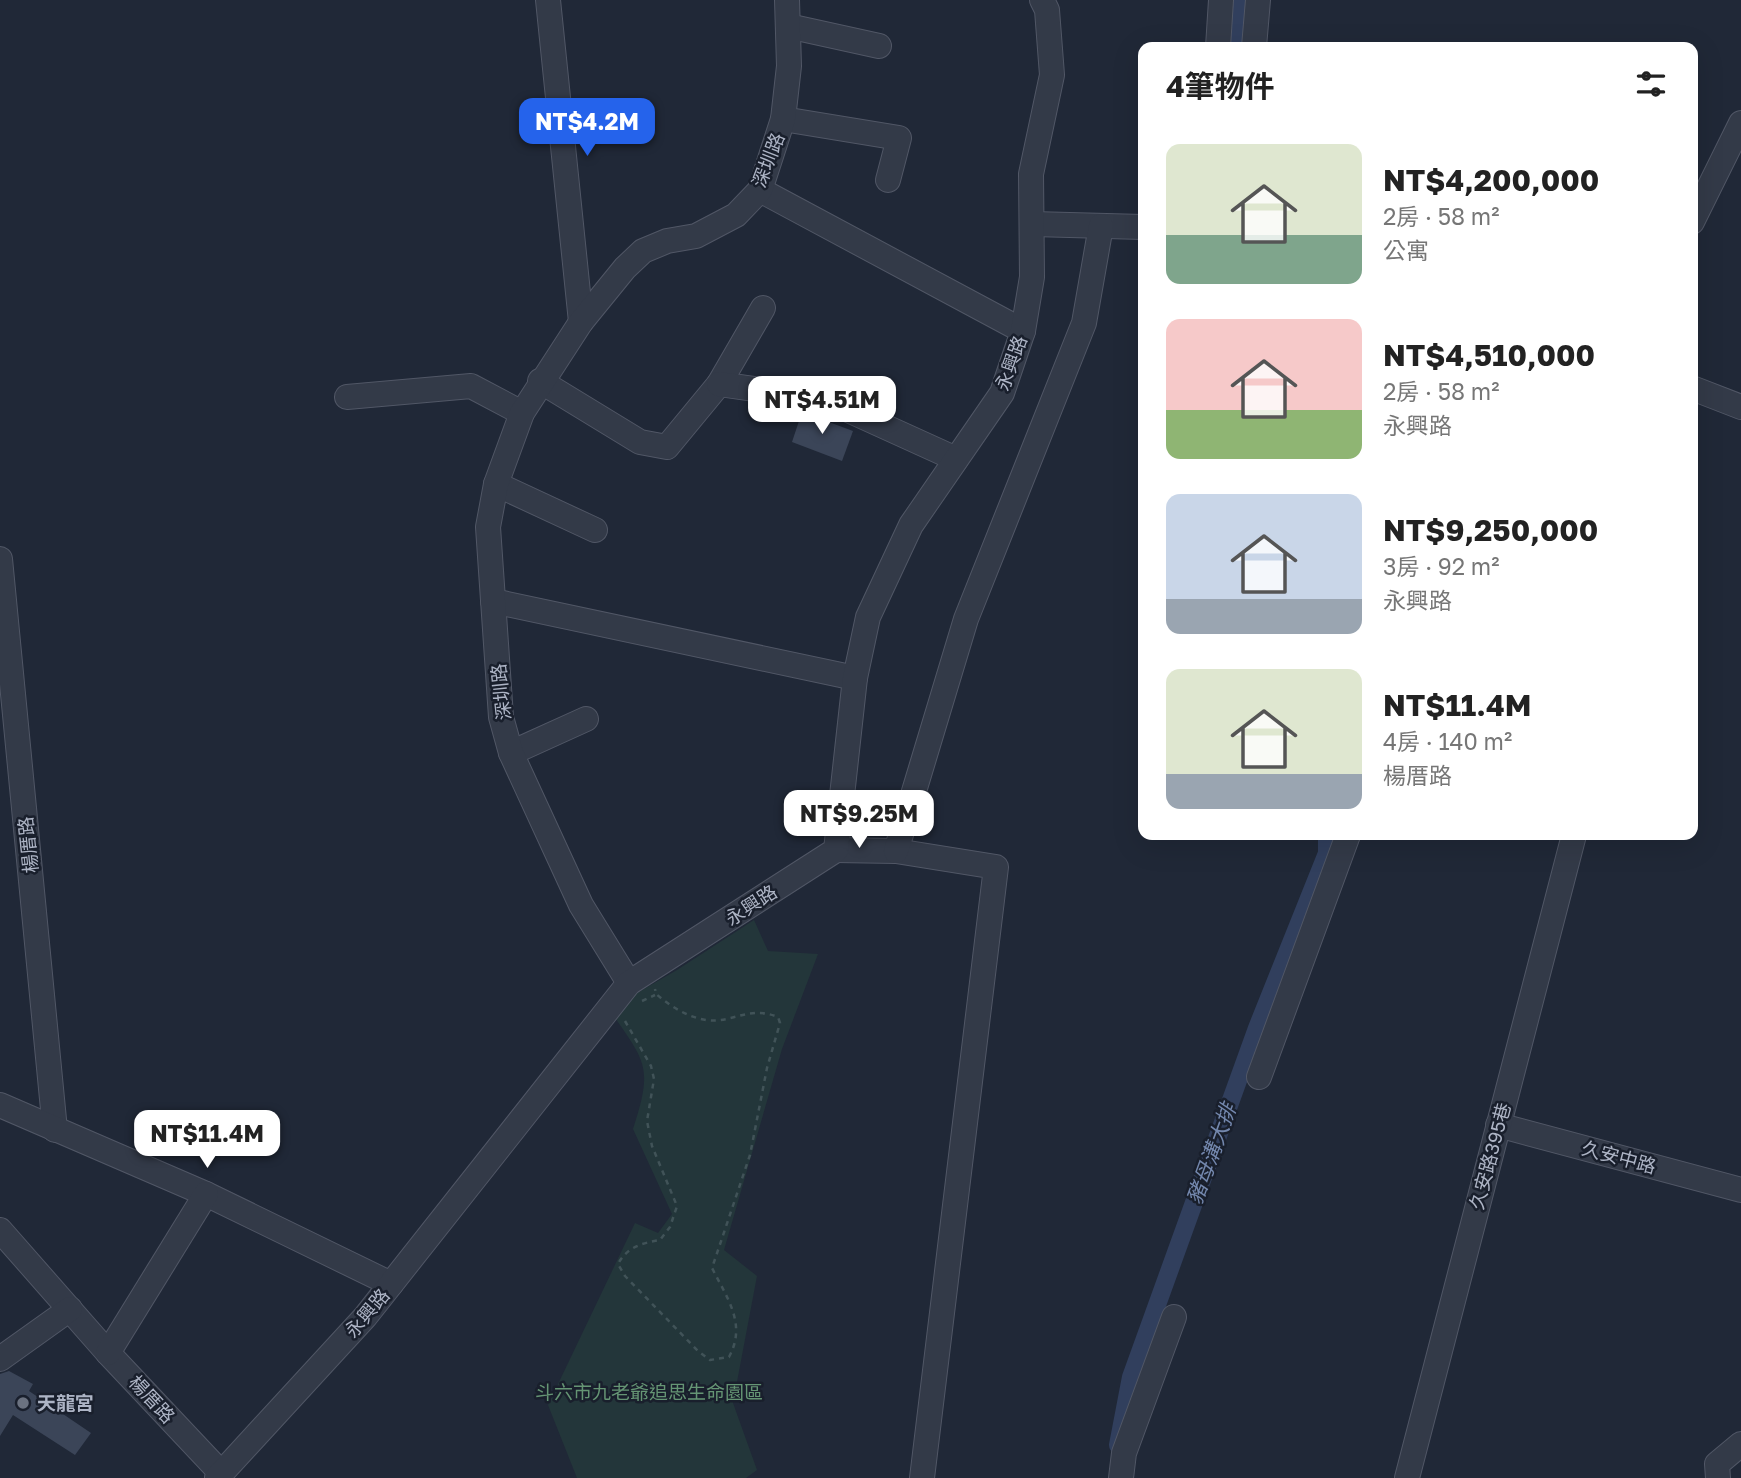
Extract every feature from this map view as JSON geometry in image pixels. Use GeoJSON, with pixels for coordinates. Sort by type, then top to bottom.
{"type":"FeatureCollection","features":[{"type":"Feature","properties":{"kind":"street"},"geometry":{"type":"LineString","coordinates":[[548,0],[581,322]]}},
{"type":"Feature","properties":{"kind":"street","name":"深圳路"},"geometry":{"type":"LineString","coordinates":[[622,991],[511,753],[501,717],[488,527],[496,484],[522,413],[540,381],[581,322],[625,268],[643,251],[706,230],[736,215],[760,190],[783,119],[789,66],[787,0]]}},
{"type":"Feature","properties":{"kind":"street","name":"永興路"},"geometry":{"type":"LineString","coordinates":[[219,1476],[365,1317],[622,991],[836,850],[855,678],[868,617],[911,525],[1002,393],[1023,331],[1032,277],[1031,174],[1052,75],[1047,10],[1042,0]]}},
{"type":"Feature","properties":{"kind":"street"},"geometry":{"type":"LineString","coordinates":[[1218,42],[1221,0]]}},
{"type":"Feature","properties":{"kind":"street"},"geometry":{"type":"LineString","coordinates":[[1254,42],[1258,0]]}},
{"type":"Feature","properties":{"kind":"street"},"geometry":{"type":"LineString","coordinates":[[788,26],[878,46]]}},
{"type":"Feature","properties":{"kind":"street"},"geometry":{"type":"LineString","coordinates":[[783,119],[899,138],[888,180]]}},
{"type":"Feature","properties":{"kind":"street"},"geometry":{"type":"LineString","coordinates":[[1698,210],[1741,123]]}},
{"type":"Feature","properties":{"kind":"street"},"geometry":{"type":"LineString","coordinates":[[760,190],[1023,331]]}},
{"type":"Feature","properties":{"kind":"street"},"geometry":{"type":"LineString","coordinates":[[1033,224],[1138,227]]}},
{"type":"Feature","properties":{"kind":"street"},"geometry":{"type":"LineString","coordinates":[[896,851],[966,619],[1084,323],[1101,226]]}},
{"type":"Feature","properties":{"kind":"street"},"geometry":{"type":"LineString","coordinates":[[540,381],[640,442],[667,447],[719,384],[763,307]]}},
{"type":"Feature","properties":{"kind":"street"},"geometry":{"type":"LineString","coordinates":[[719,384],[824,399],[956,459]]}},
{"type":"Feature","properties":{"kind":"street"},"geometry":{"type":"LineString","coordinates":[[347,397],[471,386],[522,413]]}},
{"type":"Feature","properties":{"kind":"street"},"geometry":{"type":"LineString","coordinates":[[1698,390],[1741,407]]}},
{"type":"Feature","properties":{"kind":"street"},"geometry":{"type":"LineString","coordinates":[[496,484],[595,530]]}},
{"type":"Feature","properties":{"kind":"street","name":"楊厝路"},"geometry":{"type":"LineString","coordinates":[[0,559],[55,1130]]}},
{"type":"Feature","properties":{"kind":"street"},"geometry":{"type":"LineString","coordinates":[[493,601],[855,678]]}},
{"type":"Feature","properties":{"kind":"street"},"geometry":{"type":"LineString","coordinates":[[511,753],[586,719]]}},
{"type":"Feature","properties":{"kind":"street"},"geometry":{"type":"LineString","coordinates":[[1259,1077],[1346,840]]}},
{"type":"Feature","properties":{"kind":"street","name":"久安路395巷"},"geometry":{"type":"LineString","coordinates":[[1407,1478],[1573,840]]}},
{"type":"Feature","properties":{"kind":"street"},"geometry":{"type":"LineString","coordinates":[[836,850],[896,851],[996,867],[922,1478]]}},
{"type":"Feature","properties":{"kind":"street"},"geometry":{"type":"LineString","coordinates":[[0,1105],[206,1195],[391,1284]]}},
{"type":"Feature","properties":{"kind":"street","name":"久安中路"},"geometry":{"type":"LineString","coordinates":[[1498,1125],[1741,1190]]}},
{"type":"Feature","properties":{"kind":"street"},"geometry":{"type":"LineString","coordinates":[[108,1353],[206,1195]]}},
{"type":"Feature","properties":{"kind":"street","name":"楊厝路"},"geometry":{"type":"LineString","coordinates":[[0,1230],[219,1476]]}},
{"type":"Feature","properties":{"kind":"street"},"geometry":{"type":"LineString","coordinates":[[0,1359],[71,1309]]}},
{"type":"Feature","properties":{"kind":"street"},"geometry":{"type":"LineString","coordinates":[[1121,1478],[1124,1453],[1174,1317]]}},
{"type":"Feature","properties":{"kind":"street"},"geometry":{"type":"LineString","coordinates":[[1718,1478],[1717,1464],[1741,1444]]}},
{"type":"Feature","properties":{"kind":"path"},"geometry":{"type":"LineString","coordinates":[[622,991],[651,1066],[654,1079],[647,1121],[652,1146],[677,1206],[670,1227],[660,1240],[643,1243],[624,1253],[618,1264],[625,1276],[698,1351],[710,1360],[729,1357],[737,1343],[738,1321],[712,1268],[750,1155],[767,1068],[780,1023],[778,1017],[754,1011],[708,1020],[670,1007],[656,994],[652,970]]}},
{"type":"Feature","properties":{"kind":"green space","name":"斗六市九老爺追思生命園區"},"geometry":{"type":"Polygon","coordinates":[[[754,920],[768,951],[818,954],[782,1049],[724,1250],[757,1276],[733,1403],[757,1470],[746,1478],[577,1478],[548,1405],[635,1223],[658,1233],[672,1214],[633,1129],[643,1091],[642,1065],[631,1041],[609,1009],[677,970],[754,920]]]}},
{"type":"Feature","properties":{"kind":"building"},"geometry":{"type":"Polygon","coordinates":[[[802,412],[853,431],[842,461],[792,442],[802,412]]]}},
{"type":"Feature","properties":{"kind":"building","name":"天龍宮"},"geometry":{"type":"Polygon","coordinates":[[[9,1371],[33,1384],[29,1391],[91,1433],[75,1455],[13,1415],[0,1436],[0,1374],[9,1371]]]}},
{"type":"Feature","properties":{"kind":"waterway","name":"豬母溝大排"},"geometry":{"type":"LineString","coordinates":[[1238,42],[1240,0]]}},
{"type":"Feature","properties":{"kind":"waterway","name":"豬母溝大排"},"geometry":{"type":"LineString","coordinates":[[1118,1445],[1131,1377],[1257,1028],[1327,853],[1327,840]]}},
{"type":"Feature","properties":{"kind":"place","name":"天龍宮"},"geometry":{"type":"Point","coordinates":[23,1403]}}]}
